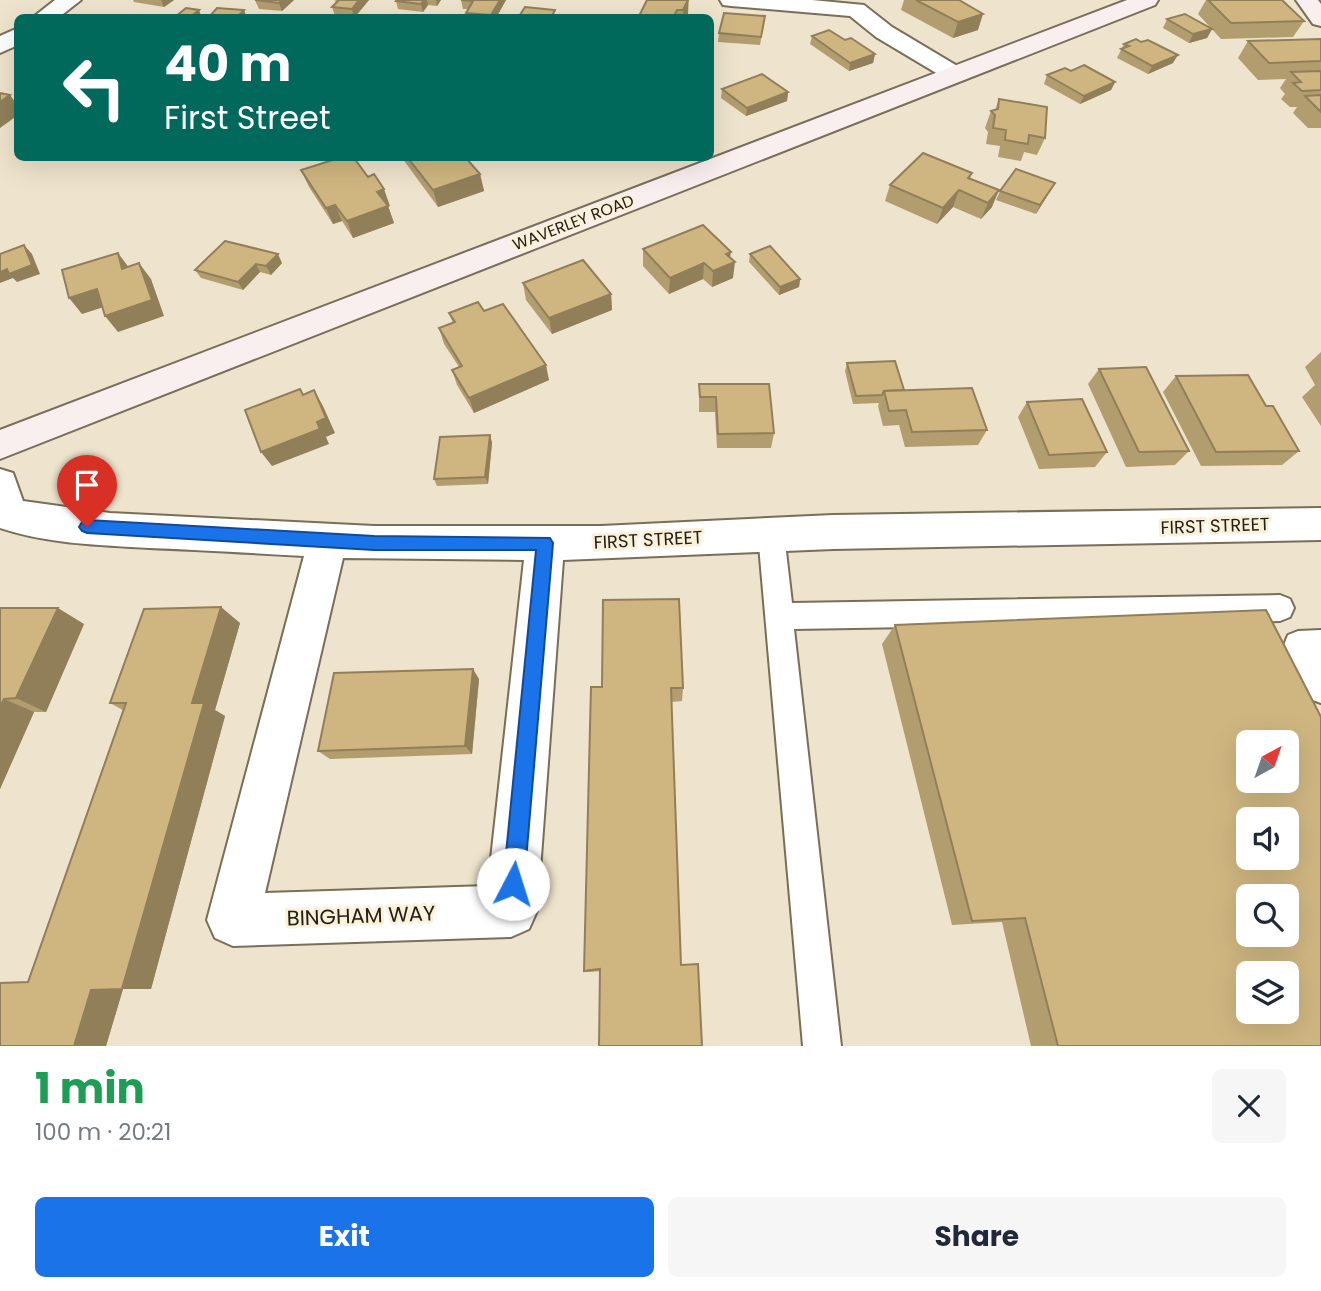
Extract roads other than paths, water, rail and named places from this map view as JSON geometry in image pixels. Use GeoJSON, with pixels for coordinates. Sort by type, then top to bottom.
{"type":"FeatureCollection","features":[{"type":"Feature","properties":{"kind":"street"},"geometry":{"type":"LineString","coordinates":[[49,14],[69,0]]}},
{"type":"Feature","properties":{"kind":"street"},"geometry":{"type":"LineString","coordinates":[[731,0],[859,5],[884,32],[956,75]]}},
{"type":"Feature","properties":{"kind":"street","name":"WAVERLEY ROAD"},"geometry":{"type":"LineString","coordinates":[[0,445],[1147,0]]}},
{"type":"Feature","properties":{"kind":"street"},"geometry":{"type":"LineString","coordinates":[[1307,0],[1321,19]]}},
{"type":"Feature","properties":{"kind":"street","name":"FIRST STREET"},"geometry":{"type":"LineString","coordinates":[[2,506],[42,522],[110,529],[328,540],[545,543],[601,543],[771,534],[1321,524]]}},
{"type":"Feature","properties":{"kind":"street","name":"BINGHAM WAY"},"geometry":{"type":"LineString","coordinates":[[328,540],[233,920],[511,912],[545,543]]}},
{"type":"Feature","properties":{"kind":"lane"},"geometry":{"type":"LineString","coordinates":[[771,534],[822,1046]]}},
{"type":"Feature","properties":{"kind":"lane"},"geometry":{"type":"LineString","coordinates":[[778,616],[1280,608]]}},
{"type":"Feature","properties":{"kind":"lane"},"geometry":{"type":"LineString","coordinates":[[1321,644],[1298,645],[1321,689]]}}]}
